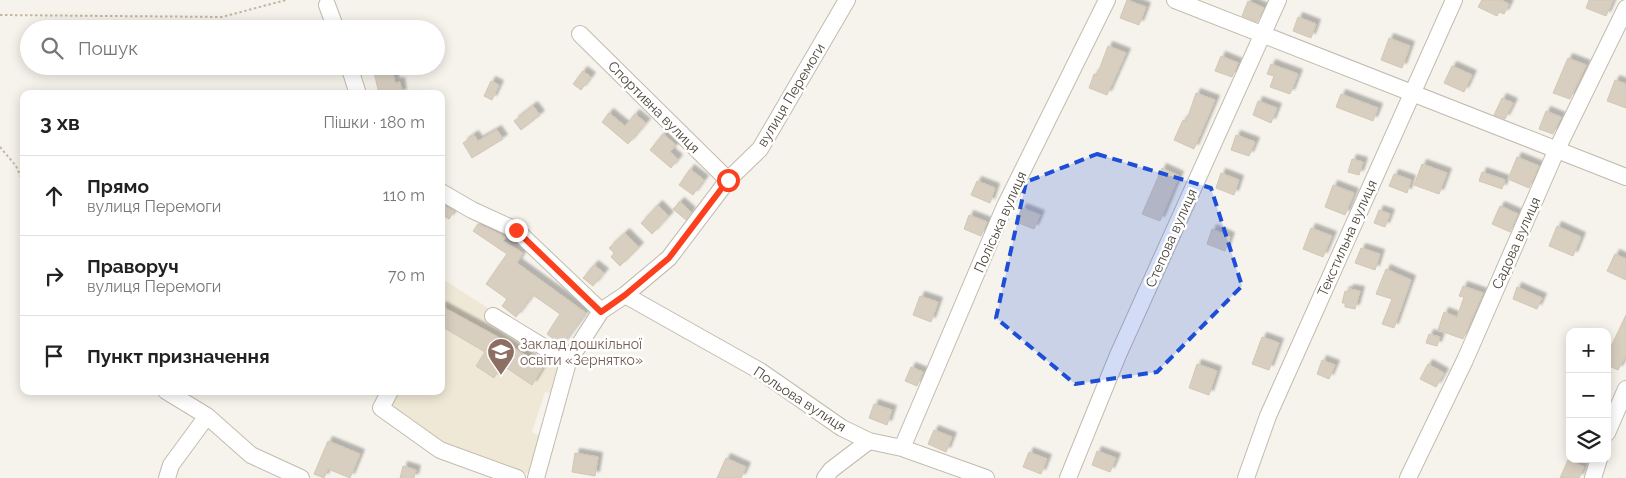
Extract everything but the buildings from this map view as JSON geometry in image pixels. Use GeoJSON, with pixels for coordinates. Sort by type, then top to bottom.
{"type":"FeatureCollection","features":[{"type":"Feature","properties":{"kind":"street","name":"вулиця Перемоги"},"geometry":{"type":"LineString","coordinates":[[536,478],[568,362],[601,312],[625,295],[669,258],[728,180],[760,149],[847,0]]}},
{"type":"Feature","properties":{"kind":"street","name":"Поліська вулиця"},"geometry":{"type":"LineString","coordinates":[[902,448],[1005,206],[1107,0]]}},
{"type":"Feature","properties":{"kind":"street"},"geometry":{"type":"LineString","coordinates":[[1175,0],[1626,176]]}},
{"type":"Feature","properties":{"kind":"street","name":"Степова вулиця"},"geometry":{"type":"LineString","coordinates":[[1068,478],[1118,355],[1278,0]]}},
{"type":"Feature","properties":{"kind":"street","name":"Текстильна вулиця"},"geometry":{"type":"LineString","coordinates":[[1246,478],[1268,416],[1454,0]]}},
{"type":"Feature","properties":{"kind":"street"},"geometry":{"type":"LineString","coordinates":[[327,5],[333,20]]}},
{"type":"Feature","properties":{"kind":"street","name":"Садова вулиця"},"geometry":{"type":"LineString","coordinates":[[1408,478],[1465,360],[1557,149],[1626,8]]}},
{"type":"Feature","properties":{"kind":"street","name":"Спортивна вулиця"},"geometry":{"type":"LineString","coordinates":[[580,34],[728,180]]}},
{"type":"Feature","properties":{"kind":"street"},"geometry":{"type":"LineString","coordinates":[[352,75],[357,90]]}},
{"type":"Feature","properties":{"kind":"street"},"geometry":{"type":"LineString","coordinates":[[445,194],[472,210],[516,230],[601,312]]}},
{"type":"Feature","properties":{"kind":"street","name":"Польова вулиця"},"geometry":{"type":"LineString","coordinates":[[625,295],[760,372],[842,428],[869,441],[902,448],[986,478]]}},
{"type":"Feature","properties":{"kind":"street"},"geometry":{"type":"LineString","coordinates":[[493,316],[568,362]]}},
{"type":"Feature","properties":{"kind":"street"},"geometry":{"type":"LineString","coordinates":[[1611,424],[1626,389]]}},
{"type":"Feature","properties":{"kind":"street"},"geometry":{"type":"LineString","coordinates":[[173,395],[207,416],[251,455],[301,478]]}},
{"type":"Feature","properties":{"kind":"street"},"geometry":{"type":"LineString","coordinates":[[388,395],[381,408],[440,450],[517,478]]}},
{"type":"Feature","properties":{"kind":"street"},"geometry":{"type":"LineString","coordinates":[[167,478],[171,465],[207,416]]}},
{"type":"Feature","properties":{"kind":"street"},"geometry":{"type":"LineString","coordinates":[[825,478],[831,470],[869,441]]}},
{"type":"Feature","properties":{"kind":"street"},"geometry":{"type":"LineString","coordinates":[[1593,478],[1598,463]]}},
{"type":"Feature","properties":{"kind":"street"},"geometry":{"type":"LineString","coordinates":[[528,478],[536,478]]}},
{"type":"Feature","properties":{"kind":"path"},"geometry":{"type":"LineString","coordinates":[[0,15],[222,17],[286,0]]}},
{"type":"Feature","properties":{"kind":"path"},"geometry":{"type":"LineString","coordinates":[[0,147],[16,166],[20,175]]}},
{"type":"Feature","properties":{"kind":"highlighted area"},"geometry":{"type":"Polygon","coordinates":[[[1097,154],[1211,188],[1242,286],[1157,372],[1075,384],[996,318],[1026,182],[1097,154]]]}},
{"type":"Feature","properties":{"kind":"shaded area","name":"Заклад дошкільної освіти «Зернятко»"},"geometry":{"type":"Polygon","coordinates":[[[445,281],[565,357],[555,394],[545,392],[532,432],[543,438],[532,472],[519,474],[441,446],[381,395],[445,395],[445,281]]]}},
{"type":"Feature","properties":{"kind":"place","name":"Заклад дошкільної освіти «Зернятко»"},"geometry":{"type":"Point","coordinates":[501,376]}},
{"type":"Feature","properties":{"kind":"route"},"geometry":{"type":"LineString","coordinates":[[516,230],[601,312],[625,295],[669,258],[728,180]]}}]}
